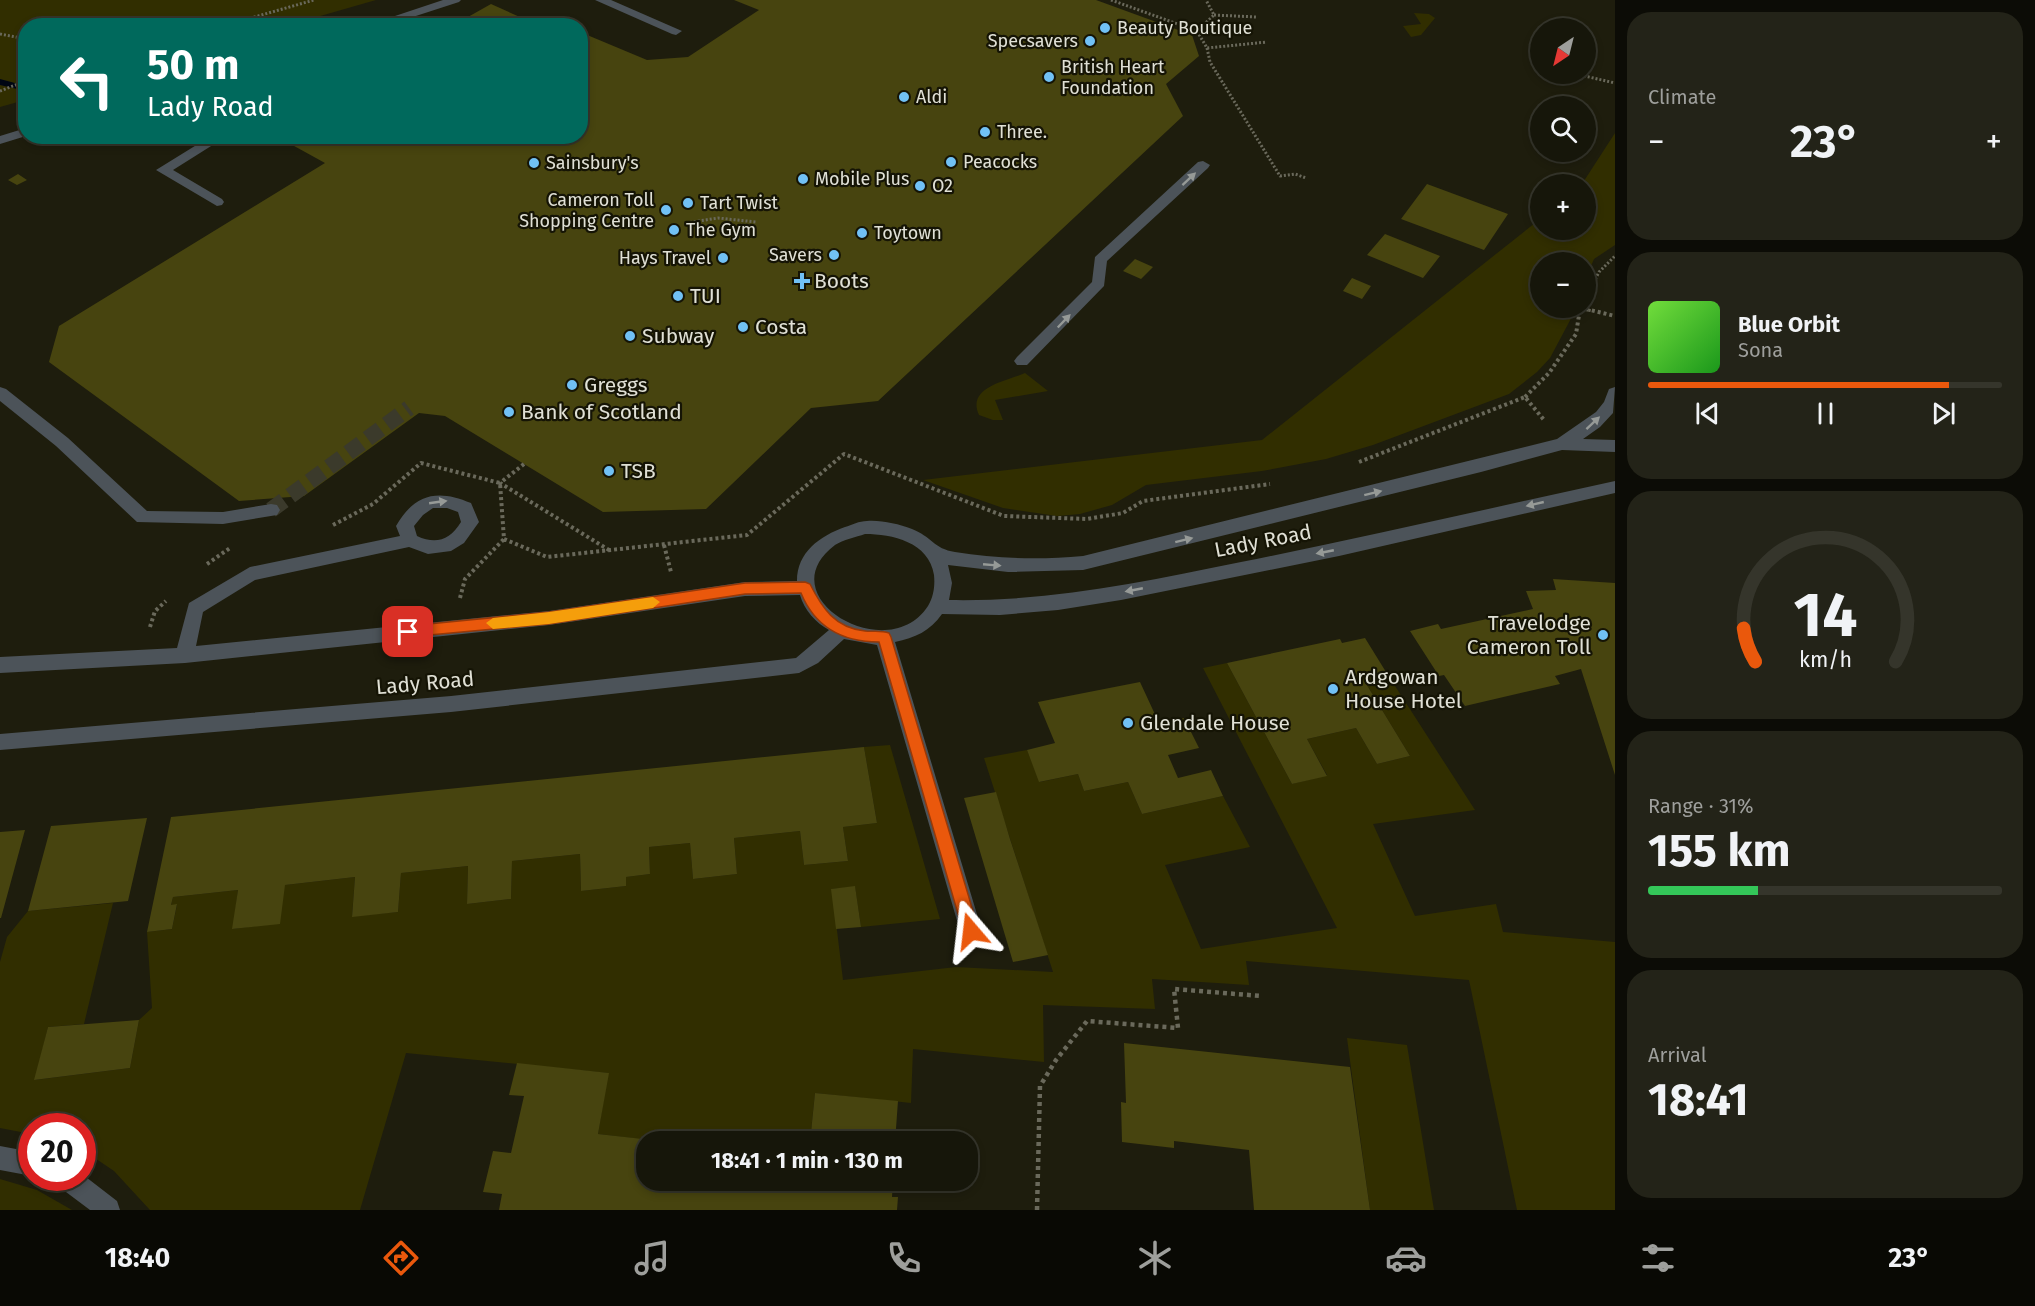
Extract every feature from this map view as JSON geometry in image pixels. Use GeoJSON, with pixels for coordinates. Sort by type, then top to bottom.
{"type":"FeatureCollection","features":[{"type":"Feature","properties":{"kind":"street"},"geometry":{"type":"LineString","coordinates":[[397,18],[455,0]]}},
{"type":"Feature","properties":{"kind":"street"},"geometry":{"type":"LineString","coordinates":[[601,0],[676,31]]}},
{"type":"Feature","properties":{"kind":"street"},"geometry":{"type":"LineString","coordinates":[[0,140],[18,134]]}},
{"type":"Feature","properties":{"kind":"street"},"geometry":{"type":"LineString","coordinates":[[206,145],[163,170],[217,202]]}},
{"type":"Feature","properties":{"kind":"street"},"geometry":{"type":"LineString","coordinates":[[1022,361],[1099,283],[1100,260],[1203,165]]}},
{"type":"Feature","properties":{"kind":"street"},"geometry":{"type":"LineString","coordinates":[[0,393],[62,442],[143,517],[223,518],[271,510]]}},
{"type":"Feature","properties":{"kind":"street","name":"Lady Road"},"geometry":{"type":"LineString","coordinates":[[1562,444],[1590,427],[1613,403],[1615,393]]}},
{"type":"Feature","properties":{"kind":"street","name":"Lady Road"},"geometry":{"type":"LineString","coordinates":[[805,588],[805,575],[814,552],[835,536],[864,527],[895,530],[918,540],[934,555],[975,564],[1020,567],[1060,565],[1106,559],[1562,444],[1615,446]]}},
{"type":"Feature","properties":{"kind":"street","name":"Lady Road"},"geometry":{"type":"LineString","coordinates":[[1592,491],[1615,476]]}},
{"type":"Feature","properties":{"kind":"street","name":"Lady Road"},"geometry":{"type":"LineString","coordinates":[[938,607],[1000,608],[1058,603],[1121,593],[1339,549],[1615,487]]}},
{"type":"Feature","properties":{"kind":"street"},"geometry":{"type":"LineString","coordinates":[[185,655],[195,608],[250,574],[410,540]]}},
{"type":"Feature","properties":{"kind":"street"},"geometry":{"type":"LineString","coordinates":[[0,665],[185,655],[549,618],[745,589],[805,588],[808,598],[821,616],[841,630],[862,636],[884,637],[910,631],[922,624],[938,607],[943,597],[944,575],[934,555]]}},
{"type":"Feature","properties":{"kind":"street","name":"Lady Road"},"geometry":{"type":"LineString","coordinates":[[0,742],[451,704],[799,664],[811,658],[841,630]]}},
{"type":"Feature","properties":{"kind":"street"},"geometry":{"type":"LineString","coordinates":[[884,637],[971,931]]}},
{"type":"Feature","properties":{"kind":"street"},"geometry":{"type":"LineString","coordinates":[[0,1158],[18,1161]]}},
{"type":"Feature","properties":{"kind":"street"},"geometry":{"type":"LineString","coordinates":[[87,1191],[108,1210]]}},
{"type":"Feature","properties":{"kind":"path"},"geometry":{"type":"LineString","coordinates":[[249,18],[314,0]]}},
{"type":"Feature","properties":{"kind":"path"},"geometry":{"type":"LineString","coordinates":[[1111,0],[1197,32],[1207,48],[1210,62],[1280,177],[1295,174],[1306,178]]}},
{"type":"Feature","properties":{"kind":"path"},"geometry":{"type":"LineString","coordinates":[[1206,0],[1214,15]]}},
{"type":"Feature","properties":{"kind":"path"},"geometry":{"type":"LineString","coordinates":[[1197,32],[1214,15],[1256,17]]}},
{"type":"Feature","properties":{"kind":"path"},"geometry":{"type":"LineString","coordinates":[[0,34],[18,37]]}},
{"type":"Feature","properties":{"kind":"path"},"geometry":{"type":"LineString","coordinates":[[1207,48],[1267,42]]}},
{"type":"Feature","properties":{"kind":"path"},"geometry":{"type":"LineString","coordinates":[[1596,79],[1615,83]]}},
{"type":"Feature","properties":{"kind":"path"},"geometry":{"type":"LineString","coordinates":[[0,91],[18,84]]}},
{"type":"Feature","properties":{"kind":"path"},"geometry":{"type":"LineString","coordinates":[[686,223],[718,218],[756,222]]}},
{"type":"Feature","properties":{"kind":"path"},"geometry":{"type":"LineString","coordinates":[[1596,278],[1615,256]]}},
{"type":"Feature","properties":{"kind":"path"},"geometry":{"type":"LineString","coordinates":[[1525,397],[1549,373],[1576,334],[1580,308],[1615,315]]}},
{"type":"Feature","properties":{"kind":"path"},"geometry":{"type":"LineString","coordinates":[[524,464],[500,483],[610,551]]}},
{"type":"Feature","properties":{"kind":"path"},"geometry":{"type":"LineString","coordinates":[[465,579],[504,539]]}},
{"type":"Feature","properties":{"kind":"path"},"geometry":{"type":"LineString","coordinates":[[1037,1210],[1040,1086],[1056,1060],[1087,1021],[1178,1028],[1174,989],[1261,996]]}},
{"type":"Feature","properties":{"kind":"shaded area"},"geometry":{"type":"Polygon","coordinates":[[[0,0],[376,0],[313,18],[18,18],[18,102],[0,107],[0,0]]]}},
{"type":"Feature","properties":{"kind":"shaded area"},"geometry":{"type":"Polygon","coordinates":[[[1414,13],[1429,14],[1435,18],[1421,35],[1411,37],[1403,26],[1421,24],[1414,13]]]}},
{"type":"Feature","properties":{"kind":"shaded area"},"geometry":{"type":"Polygon","coordinates":[[[1615,133],[1615,245],[1596,258],[1596,252],[1530,252],[1530,318],[1571,318],[1550,358],[1537,372],[1509,394],[1373,445],[1326,459],[1262,471],[1146,485],[1112,505],[1080,514],[1057,516],[1003,508],[923,480],[1262,440],[1530,227],[1530,240],[1596,240],[1596,174],[1588,174],[1615,133]]]}},
{"type":"Feature","properties":{"kind":"shaded area"},"geometry":{"type":"Polygon","coordinates":[[[1025,373],[1048,391],[995,400],[1003,420],[993,420],[979,415],[978,398],[983,392],[990,386],[1025,373]]]}},
{"type":"Feature","properties":{"kind":"shaded area"},"geometry":{"type":"Polygon","coordinates":[[[1227,663],[1292,784],[1327,775],[1307,739],[1356,728],[1377,764],[1410,756],[1362,677],[1386,672],[1475,810],[1373,824],[1415,916],[1496,904],[1503,932],[1615,942],[1615,1210],[1517,1210],[1469,980],[1246,961],[1249,985],[1152,979],[1155,1009],[1043,1005],[1044,1062],[913,1049],[911,1103],[815,1093],[811,1131],[636,1131],[636,1138],[598,1134],[608,1073],[406,1053],[360,1210],[150,1210],[114,1171],[96,1159],[96,1113],[18,1113],[18,1131],[0,1128],[0,962],[7,937],[28,911],[113,903],[84,1024],[48,1027],[35,1080],[130,1068],[139,1020],[152,1008],[147,932],[172,929],[177,905],[171,905],[173,897],[238,890],[233,929],[256,926],[285,885],[355,877],[352,916],[398,912],[401,873],[468,866],[467,904],[511,899],[512,861],[580,854],[581,891],[626,886],[626,877],[650,874],[649,847],[690,843],[693,879],[737,874],[734,838],[800,831],[804,865],[848,861],[843,827],[877,823],[864,747],[890,745],[940,919],[861,927],[855,887],[832,889],[843,980],[956,967],[1053,972],[984,758],[1027,750],[1040,782],[1078,774],[1084,791],[1128,782],[1142,814],[1223,796],[1250,847],[1165,865],[1201,949],[1337,928],[1203,668],[1227,663]]]}},
{"type":"Feature","properties":{"kind":"shaded area"},"geometry":{"type":"Polygon","coordinates":[[[1347,1038],[1407,1045],[1434,1210],[1370,1210],[1347,1038]]]}},
{"type":"Feature","properties":{"kind":"shaded area"},"geometry":{"type":"Polygon","coordinates":[[[0,1179],[18,1184],[18,1191],[39,1191],[72,1210],[0,1210],[0,1179]]]}},
{"type":"Feature","properties":{"kind":"building","name":"Cameron Toll Shopping Centre"},"geometry":{"type":"Polygon","coordinates":[[[734,0],[1096,0],[1192,35],[1199,56],[1166,84],[1183,116],[878,401],[811,408],[706,509],[603,512],[445,416],[419,413],[304,496],[239,501],[49,362],[59,326],[325,163],[291,144],[588,144],[588,35],[647,60],[688,57],[759,10],[734,0]]]}},
{"type":"Feature","properties":{"kind":"building"},"geometry":{"type":"Polygon","coordinates":[[[491,4],[522,18],[466,18],[491,4]]]}},
{"type":"Feature","properties":{"kind":"building"},"geometry":{"type":"Polygon","coordinates":[[[18,174],[27,180],[17,185],[8,180],[18,174]]]}},
{"type":"Feature","properties":{"kind":"building"},"geometry":{"type":"Polygon","coordinates":[[[1427,184],[1508,214],[1484,250],[1401,219],[1427,184]]]}},
{"type":"Feature","properties":{"kind":"building"},"geometry":{"type":"Polygon","coordinates":[[[1385,234],[1440,256],[1423,278],[1367,255],[1385,234]]]}},
{"type":"Feature","properties":{"kind":"building"},"geometry":{"type":"Polygon","coordinates":[[[1135,259],[1153,267],[1141,279],[1123,271],[1135,259]]]}},
{"type":"Feature","properties":{"kind":"building"},"geometry":{"type":"Polygon","coordinates":[[[1352,278],[1371,286],[1362,299],[1343,291],[1352,278]]]}},
{"type":"Feature","properties":{"kind":"building"},"geometry":{"type":"Polygon","coordinates":[[[1553,579],[1615,583],[1615,775],[1581,669],[1555,676],[1560,684],[1465,706],[1444,675],[1439,676],[1410,631],[1438,624],[1441,629],[1533,609],[1526,591],[1556,590],[1553,579]]]}},
{"type":"Feature","properties":{"kind":"building"},"geometry":{"type":"Polygon","coordinates":[[[1365,638],[1386,672],[1362,677],[1410,756],[1377,764],[1356,728],[1307,739],[1327,776],[1292,784],[1227,663],[1340,639],[1342,643],[1365,638]]]}},
{"type":"Feature","properties":{"kind":"building"},"geometry":{"type":"Polygon","coordinates":[[[1140,682],[1159,723],[1184,718],[1199,748],[1168,755],[1178,778],[1211,770],[1223,796],[1142,814],[1128,782],[1084,791],[1078,774],[1039,782],[1027,750],[1055,743],[1038,702],[1140,682]]]}},
{"type":"Feature","properties":{"kind":"building"},"geometry":{"type":"Polygon","coordinates":[[[864,747],[877,823],[843,827],[848,861],[804,865],[800,831],[734,838],[737,874],[693,879],[690,843],[649,847],[650,874],[626,877],[626,886],[581,891],[580,854],[512,861],[511,899],[467,904],[468,866],[401,873],[398,912],[352,917],[355,877],[285,885],[280,924],[232,929],[238,890],[173,897],[171,905],[177,904],[172,929],[147,932],[171,817],[864,747]]]}},
{"type":"Feature","properties":{"kind":"building"},"geometry":{"type":"Polygon","coordinates":[[[996,792],[1048,955],[1013,962],[964,798],[996,792]]]}},
{"type":"Feature","properties":{"kind":"building"},"geometry":{"type":"Polygon","coordinates":[[[147,818],[128,901],[28,911],[51,826],[147,818]]]}},
{"type":"Feature","properties":{"kind":"building"},"geometry":{"type":"Polygon","coordinates":[[[25,830],[1,918],[0,918],[0,832],[25,830]]]}},
{"type":"Feature","properties":{"kind":"building"},"geometry":{"type":"Polygon","coordinates":[[[855,886],[861,927],[836,929],[831,889],[855,886]]]}},
{"type":"Feature","properties":{"kind":"building"},"geometry":{"type":"Polygon","coordinates":[[[139,1020],[130,1068],[34,1080],[48,1027],[139,1020]]]}},
{"type":"Feature","properties":{"kind":"building"},"geometry":{"type":"Polygon","coordinates":[[[1124,1043],[1350,1067],[1370,1210],[1254,1210],[1249,1150],[1174,1141],[1174,1148],[1122,1142],[1121,1102],[1126,1103],[1124,1043]]]}},
{"type":"Feature","properties":{"kind":"building"},"geometry":{"type":"Polygon","coordinates":[[[517,1063],[609,1073],[598,1134],[636,1138],[636,1191],[892,1191],[892,1197],[898,1197],[897,1210],[499,1210],[502,1194],[483,1192],[493,1151],[511,1153],[524,1096],[509,1095],[517,1063]]]}},
{"type":"Feature","properties":{"kind":"building"},"geometry":{"type":"Polygon","coordinates":[[[815,1093],[898,1101],[896,1131],[811,1131],[815,1093]]]}},
{"type":"Feature","properties":{"kind":"waterway"},"geometry":{"type":"LineString","coordinates":[[0,82],[18,87]]}},
{"type":"Feature","properties":{"kind":"tunnel"},"geometry":{"type":"LineString","coordinates":[[271,510],[409,408]]}},
{"type":"Feature","properties":{"kind":"slow traffic"},"geometry":{"type":"LineString","coordinates":[[493,623],[549,618],[653,602]]}},
{"type":"Feature","properties":{"kind":"place","name":"Beauty Boutique"},"geometry":{"type":"Point","coordinates":[1105,28]}},
{"type":"Feature","properties":{"kind":"place","name":"Specsavers"},"geometry":{"type":"Point","coordinates":[1090,41]}},
{"type":"Feature","properties":{"kind":"place","name":"British Heart Foundation"},"geometry":{"type":"Point","coordinates":[1049,77]}},
{"type":"Feature","properties":{"kind":"place","name":"Aldi"},"geometry":{"type":"Point","coordinates":[904,97]}},
{"type":"Feature","properties":{"kind":"place","name":"Three."},"geometry":{"type":"Point","coordinates":[985,132]}},
{"type":"Feature","properties":{"kind":"place","name":"Peacocks"},"geometry":{"type":"Point","coordinates":[951,162]}},
{"type":"Feature","properties":{"kind":"place","name":"Sainsbury's"},"geometry":{"type":"Point","coordinates":[534,163]}},
{"type":"Feature","properties":{"kind":"place","name":"Mobile Plus"},"geometry":{"type":"Point","coordinates":[803,179]}},
{"type":"Feature","properties":{"kind":"place","name":"O2"},"geometry":{"type":"Point","coordinates":[920,186]}},
{"type":"Feature","properties":{"kind":"place","name":"Tart Twist"},"geometry":{"type":"Point","coordinates":[688,203]}},
{"type":"Feature","properties":{"kind":"place","name":"Cameron Toll Shopping Centre"},"geometry":{"type":"Point","coordinates":[666,210]}},
{"type":"Feature","properties":{"kind":"place","name":"The Gym"},"geometry":{"type":"Point","coordinates":[674,230]}},
{"type":"Feature","properties":{"kind":"place","name":"Toytown"},"geometry":{"type":"Point","coordinates":[862,233]}},
{"type":"Feature","properties":{"kind":"place","name":"Savers"},"geometry":{"type":"Point","coordinates":[834,255]}},
{"type":"Feature","properties":{"kind":"place","name":"Hays Travel"},"geometry":{"type":"Point","coordinates":[723,258]}},
{"type":"Feature","properties":{"kind":"place","name":"Boots"},"geometry":{"type":"Point","coordinates":[802,281]}},
{"type":"Feature","properties":{"kind":"place","name":"TUI"},"geometry":{"type":"Point","coordinates":[678,296]}},
{"type":"Feature","properties":{"kind":"place","name":"Costa"},"geometry":{"type":"Point","coordinates":[743,327]}},
{"type":"Feature","properties":{"kind":"place","name":"Subway"},"geometry":{"type":"Point","coordinates":[630,336]}},
{"type":"Feature","properties":{"kind":"place","name":"Greggs"},"geometry":{"type":"Point","coordinates":[572,385]}},
{"type":"Feature","properties":{"kind":"place","name":"Bank of Scotland"},"geometry":{"type":"Point","coordinates":[509,412]}},
{"type":"Feature","properties":{"kind":"place","name":"TSB"},"geometry":{"type":"Point","coordinates":[609,471]}},
{"type":"Feature","properties":{"kind":"place","name":"Travelodge Cameron Toll"},"geometry":{"type":"Point","coordinates":[1603,635]}},
{"type":"Feature","properties":{"kind":"place","name":"Ardgowan House Hotel"},"geometry":{"type":"Point","coordinates":[1333,689]}},
{"type":"Feature","properties":{"kind":"place","name":"Glendale House"},"geometry":{"type":"Point","coordinates":[1128,723]}},
{"type":"Feature","properties":{"kind":"route"},"geometry":{"type":"LineString","coordinates":[[408,632],[549,618],[745,589],[805,588],[813,607],[830,624],[862,636],[884,637],[971,931]]}}]}
